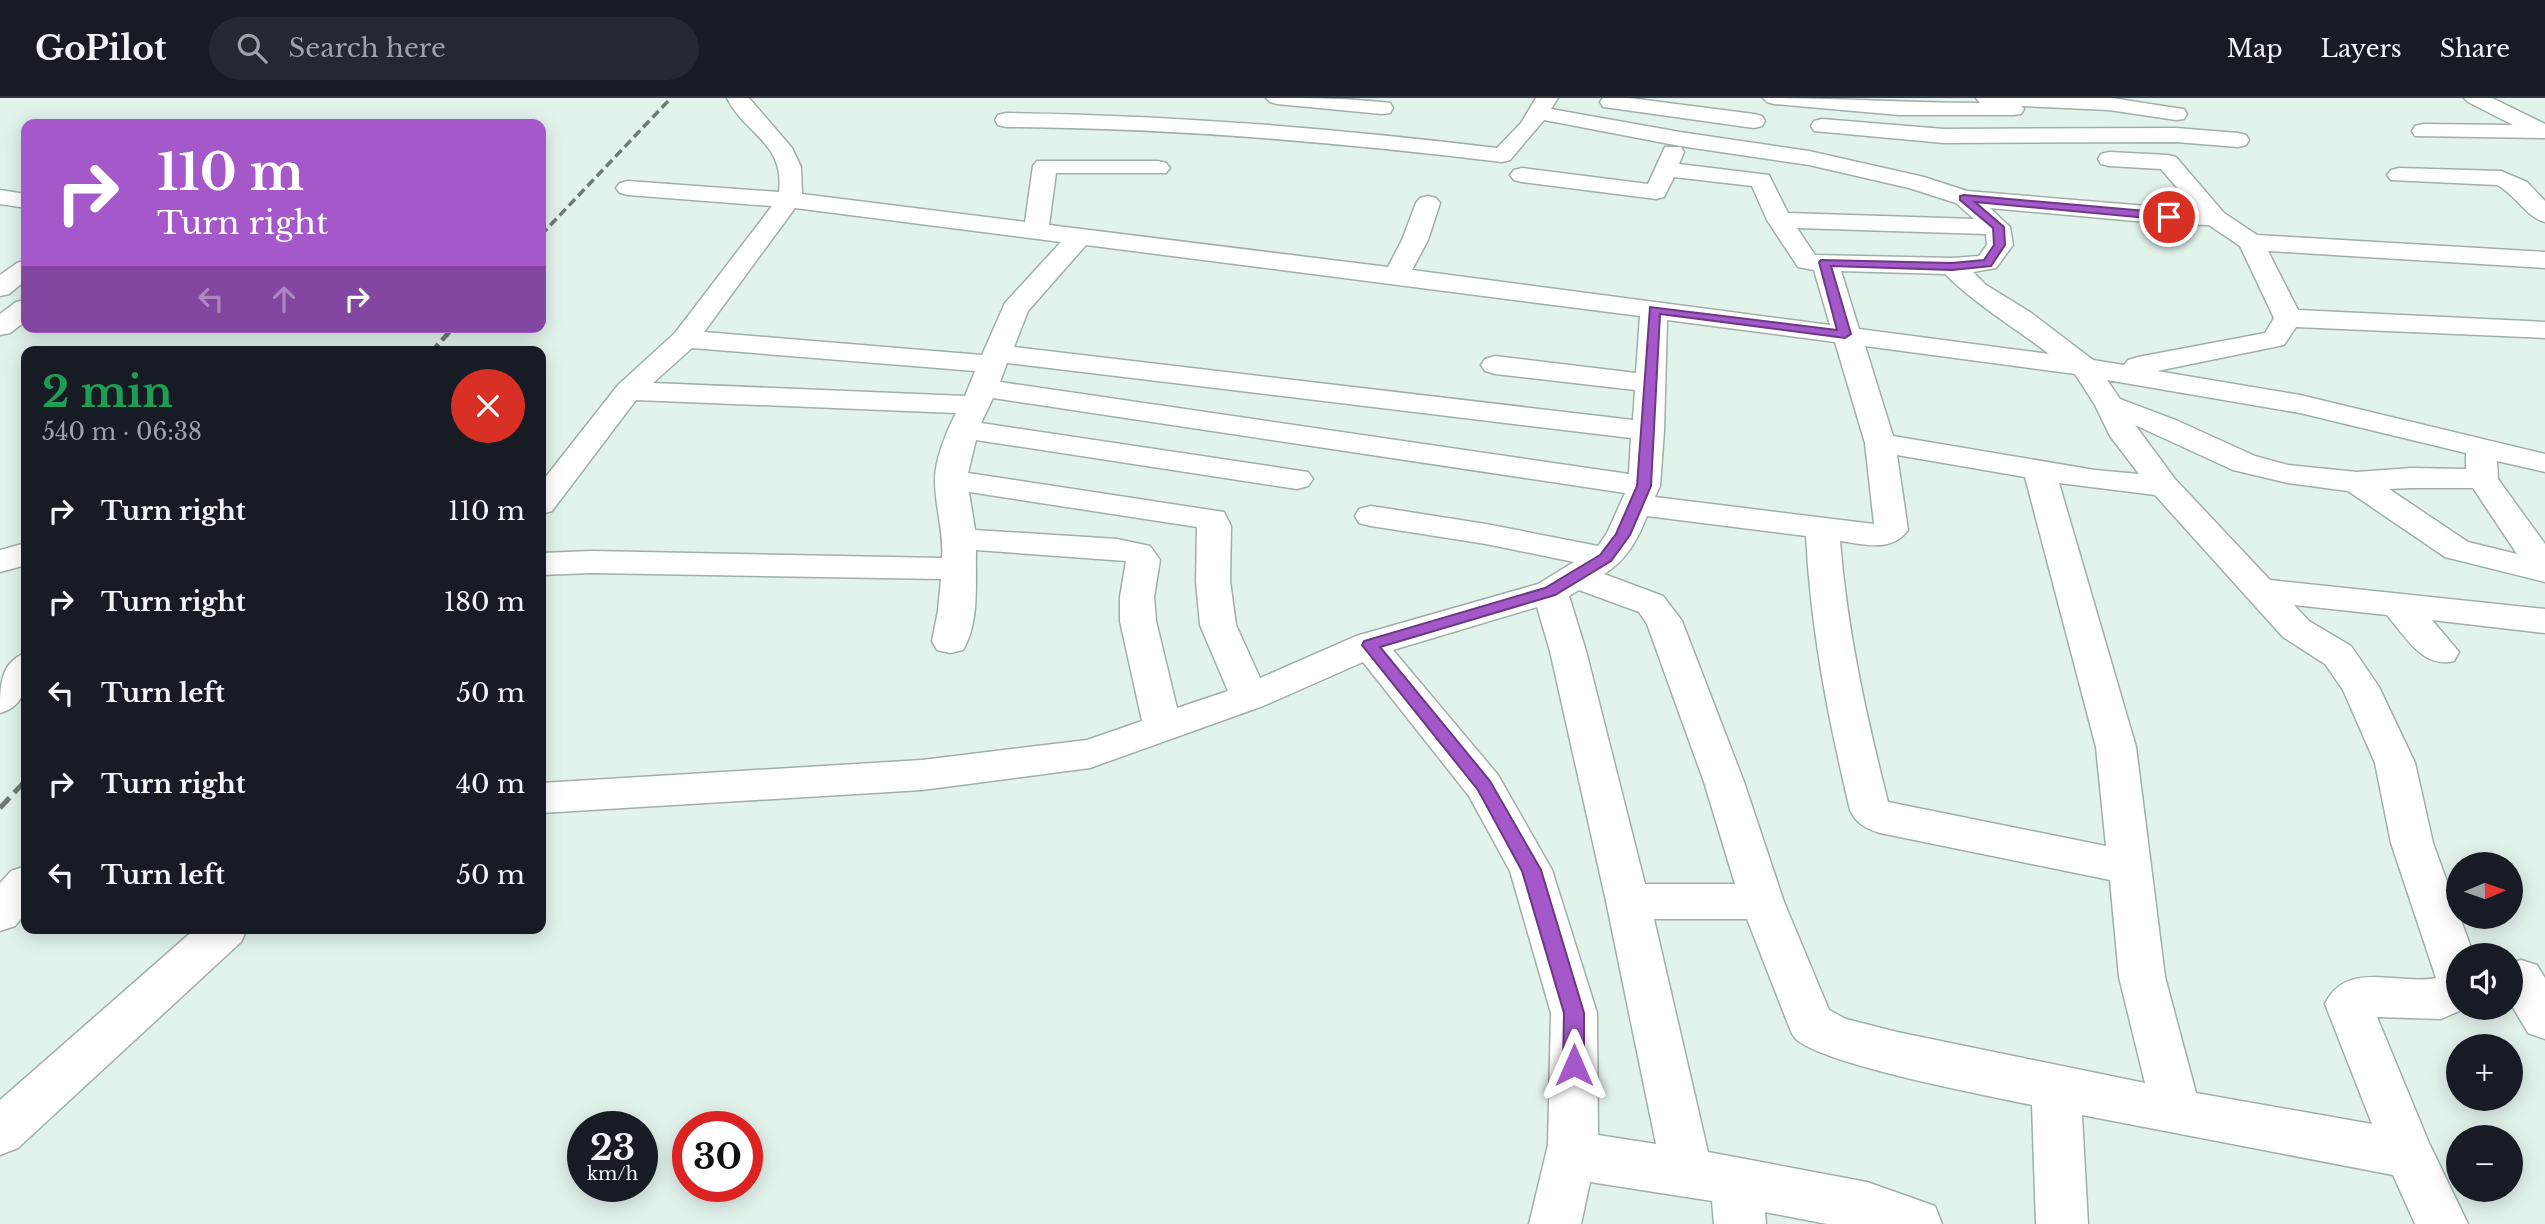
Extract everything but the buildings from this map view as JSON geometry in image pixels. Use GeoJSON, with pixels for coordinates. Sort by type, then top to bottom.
{"type":"FeatureCollection","features":[{"type":"Feature","properties":{"kind":"street"},"geometry":{"type":"LineString","coordinates":[[1248,130],[1266,98]]}},
{"type":"Feature","properties":{"kind":"street"},"geometry":{"type":"LineString","coordinates":[[1276,98],[1382,108]]}},
{"type":"Feature","properties":{"kind":"street"},"geometry":{"type":"LineString","coordinates":[[1671,98],[1765,106]]}},
{"type":"Feature","properties":{"kind":"street"},"geometry":{"type":"LineString","coordinates":[[1983,98],[2008,102],[2033,136]]}},
{"type":"Feature","properties":{"kind":"street"},"geometry":{"type":"LineString","coordinates":[[2475,98],[2545,132]]}},
{"type":"Feature","properties":{"kind":"street"},"geometry":{"type":"LineString","coordinates":[[546,494],[628,391],[684,339],[789,200],[794,181],[786,159],[771,134],[739,99]]}},
{"type":"Feature","properties":{"kind":"street"},"geometry":{"type":"LineString","coordinates":[[1595,100],[1765,106],[1833,104],[1934,110],[2008,102],[2071,101],[2132,107],[2180,116],[2238,140]]}},
{"type":"Feature","properties":{"kind":"street"},"geometry":{"type":"LineString","coordinates":[[2071,101],[2096,135]]}},
{"type":"Feature","properties":{"kind":"street"},"geometry":{"type":"LineString","coordinates":[[1809,158],[1833,104]]}},
{"type":"Feature","properties":{"kind":"street"},"geometry":{"type":"LineString","coordinates":[[1502,155],[1543,105],[1680,139],[1809,158],[1916,182],[1964,198],[2169,217],[2215,218]]}},
{"type":"Feature","properties":{"kind":"street"},"geometry":{"type":"LineString","coordinates":[[1751,150],[1765,106]]}},
{"type":"Feature","properties":{"kind":"street"},"geometry":{"type":"LineString","coordinates":[[1822,126],[1944,136],[2096,135],[2180,116]]}},
{"type":"Feature","properties":{"kind":"street"},"geometry":{"type":"LineString","coordinates":[[2168,162],[2180,116]]}},
{"type":"Feature","properties":{"kind":"street"},"geometry":{"type":"LineString","coordinates":[[1006,120],[1070,119],[1248,130],[1761,180],[1779,220],[1805,261],[1952,266],[1987,263],[2000,245],[1998,227],[1964,198]]}},
{"type":"Feature","properties":{"kind":"street"},"geometry":{"type":"LineString","coordinates":[[2423,131],[2545,132]]}},
{"type":"Feature","properties":{"kind":"street"},"geometry":{"type":"LineString","coordinates":[[1522,175],[1656,192],[1663,171],[1680,139]]}},
{"type":"Feature","properties":{"kind":"street"},"geometry":{"type":"LineString","coordinates":[[2109,159],[2168,162],[2215,218],[2251,242],[2545,260]]}},
{"type":"Feature","properties":{"kind":"street"},"geometry":{"type":"LineString","coordinates":[[1035,230],[1041,206],[1045,166],[1158,168]]}},
{"type":"Feature","properties":{"kind":"street"},"geometry":{"type":"LineString","coordinates":[[2399,175],[2501,178],[2519,187],[2545,215]]}},
{"type":"Feature","properties":{"kind":"street"},"geometry":{"type":"LineString","coordinates":[[0,178],[21,179]]}},
{"type":"Feature","properties":{"kind":"street"},"geometry":{"type":"LineString","coordinates":[[628,188],[789,200],[1845,334],[2118,372],[2300,404],[2482,463],[2545,570]]}},
{"type":"Feature","properties":{"kind":"street"},"geometry":{"type":"LineString","coordinates":[[0,197],[21,200]]}},
{"type":"Feature","properties":{"kind":"street"},"geometry":{"type":"LineString","coordinates":[[1396,276],[1415,240],[1428,203]]}},
{"type":"Feature","properties":{"kind":"street"},"geometry":{"type":"LineString","coordinates":[[1779,220],[1998,227]]}},
{"type":"Feature","properties":{"kind":"street"},"geometry":{"type":"LineString","coordinates":[[950,641],[956,611],[960,554],[951,480],[982,388],[1015,309],[1080,236]]}},
{"type":"Feature","properties":{"kind":"street"},"geometry":{"type":"LineString","coordinates":[[2251,242],[2288,318]]}},
{"type":"Feature","properties":{"kind":"street"},"geometry":{"type":"LineString","coordinates":[[684,339],[1822,528],[1887,534],[1891,530],[1880,443],[1825,262]]}},
{"type":"Feature","properties":{"kind":"street"},"geometry":{"type":"LineString","coordinates":[[1952,266],[1977,291],[2020,318],[2084,367],[2110,405],[2125,436],[2164,486],[2258,590],[2306,637],[2339,655],[2360,687],[2395,762],[2412,844],[2459,978],[2456,991],[2441,999],[2365,997],[2354,999],[2348,1004],[2409,1154],[2442,1224]]}},
{"type":"Feature","properties":{"kind":"street"},"geometry":{"type":"LineString","coordinates":[[0,288],[21,272]]}},
{"type":"Feature","properties":{"kind":"street"},"geometry":{"type":"LineString","coordinates":[[546,798],[922,775],[1090,754],[1250,697],[1369,645],[1577,575],[1623,535],[1640,496],[1648,431],[1648,383],[1654,310]]}},
{"type":"Feature","properties":{"kind":"street"},"geometry":{"type":"LineString","coordinates":[[0,327],[21,312]]}},
{"type":"Feature","properties":{"kind":"street"},"geometry":{"type":"LineString","coordinates":[[2288,318],[2545,330]]}},
{"type":"Feature","properties":{"kind":"street"},"geometry":{"type":"LineString","coordinates":[[2118,372],[2159,360],[2274,339],[2288,318]]}},
{"type":"Feature","properties":{"kind":"street"},"geometry":{"type":"LineString","coordinates":[[1495,365],[1648,383]]}},
{"type":"Feature","properties":{"kind":"street"},"geometry":{"type":"LineString","coordinates":[[982,388],[1297,479]]}},
{"type":"Feature","properties":{"kind":"street"},"geometry":{"type":"LineString","coordinates":[[628,391],[982,388],[1648,431]]}},
{"type":"Feature","properties":{"kind":"street"},"geometry":{"type":"LineString","coordinates":[[2110,405],[2244,463],[2288,474],[2357,482],[2411,478],[2482,463],[2545,463]]}},
{"type":"Feature","properties":{"kind":"street"},"geometry":{"type":"LineString","coordinates":[[1880,443],[2095,480],[2164,486]]}},
{"type":"Feature","properties":{"kind":"street"},"geometry":{"type":"LineString","coordinates":[[2039,470],[2116,747],[2142,977],[2177,1112]]}},
{"type":"Feature","properties":{"kind":"street"},"geometry":{"type":"LineString","coordinates":[[951,480],[1212,519],[1213,581],[1218,625],[1250,697]]}},
{"type":"Feature","properties":{"kind":"street"},"geometry":{"type":"LineString","coordinates":[[2357,482],[2456,550],[2545,570]]}},
{"type":"Feature","properties":{"kind":"street"},"geometry":{"type":"LineString","coordinates":[[1371,516],[1486,534],[1577,575],[1651,604],[1664,621],[1724,782],[1762,902],[1811,1024],[1818,1029],[1913,1057],[2056,1090],[2409,1154]]}},
{"type":"Feature","properties":{"kind":"street"},"geometry":{"type":"LineString","coordinates":[[1822,528],[1826,584],[1843,699],[1870,810],[1880,817],[2130,867]]}},
{"type":"Feature","properties":{"kind":"street"},"geometry":{"type":"LineString","coordinates":[[546,564],[1117,549],[1138,553],[1143,560],[1137,597],[1138,621],[1163,729]]}},
{"type":"Feature","properties":{"kind":"street"},"geometry":{"type":"LineString","coordinates":[[0,561],[21,555]]}},
{"type":"Feature","properties":{"kind":"street"},"geometry":{"type":"LineString","coordinates":[[1577,575],[1571,664],[1628,901],[1687,1173]]}},
{"type":"Feature","properties":{"kind":"street"},"geometry":{"type":"LineString","coordinates":[[2258,590],[2545,621]]}},
{"type":"Feature","properties":{"kind":"street"},"geometry":{"type":"LineString","coordinates":[[2397,605],[2441,652]]}},
{"type":"Feature","properties":{"kind":"street"},"geometry":{"type":"LineString","coordinates":[[1369,645],[1484,786],[1531,870],[1574,1013],[1571,1156],[1555,1224]]}},
{"type":"Feature","properties":{"kind":"street"},"geometry":{"type":"LineString","coordinates":[[0,700],[21,673]]}},
{"type":"Feature","properties":{"kind":"street"},"geometry":{"type":"LineString","coordinates":[[0,913],[21,889]]}},
{"type":"Feature","properties":{"kind":"street"},"geometry":{"type":"LineString","coordinates":[[1628,901],[1762,902]]}},
{"type":"Feature","properties":{"kind":"street"},"geometry":{"type":"LineString","coordinates":[[0,1132],[219,934]]}},
{"type":"Feature","properties":{"kind":"street"},"geometry":{"type":"LineString","coordinates":[[2526,980],[2545,1019]]}},
{"type":"Feature","properties":{"kind":"street"},"geometry":{"type":"LineString","coordinates":[[2056,1090],[2062,1224]]}},
{"type":"Feature","properties":{"kind":"street"},"geometry":{"type":"LineString","coordinates":[[1571,1156],[1687,1173],[1738,1204],[1867,1207],[1916,1224]]}},
{"type":"Feature","properties":{"kind":"railway"},"geometry":{"type":"LineString","coordinates":[[546,230],[671,98]]}},
{"type":"Feature","properties":{"kind":"railway"},"geometry":{"type":"LineString","coordinates":[[437,346],[448,333]]}},
{"type":"Feature","properties":{"kind":"railway"},"geometry":{"type":"LineString","coordinates":[[0,808],[21,785]]}},
{"type":"Feature","properties":{"kind":"route"},"geometry":{"type":"LineString","coordinates":[[1574,1065],[1574,1013],[1531,870],[1484,786],[1369,645],[1550,592],[1606,558],[1623,535],[1644,486],[1654,310],[1845,334],[1825,262],[1952,266],[1987,263],[2000,245],[1998,227],[1964,198],[2169,217]]}}]}
